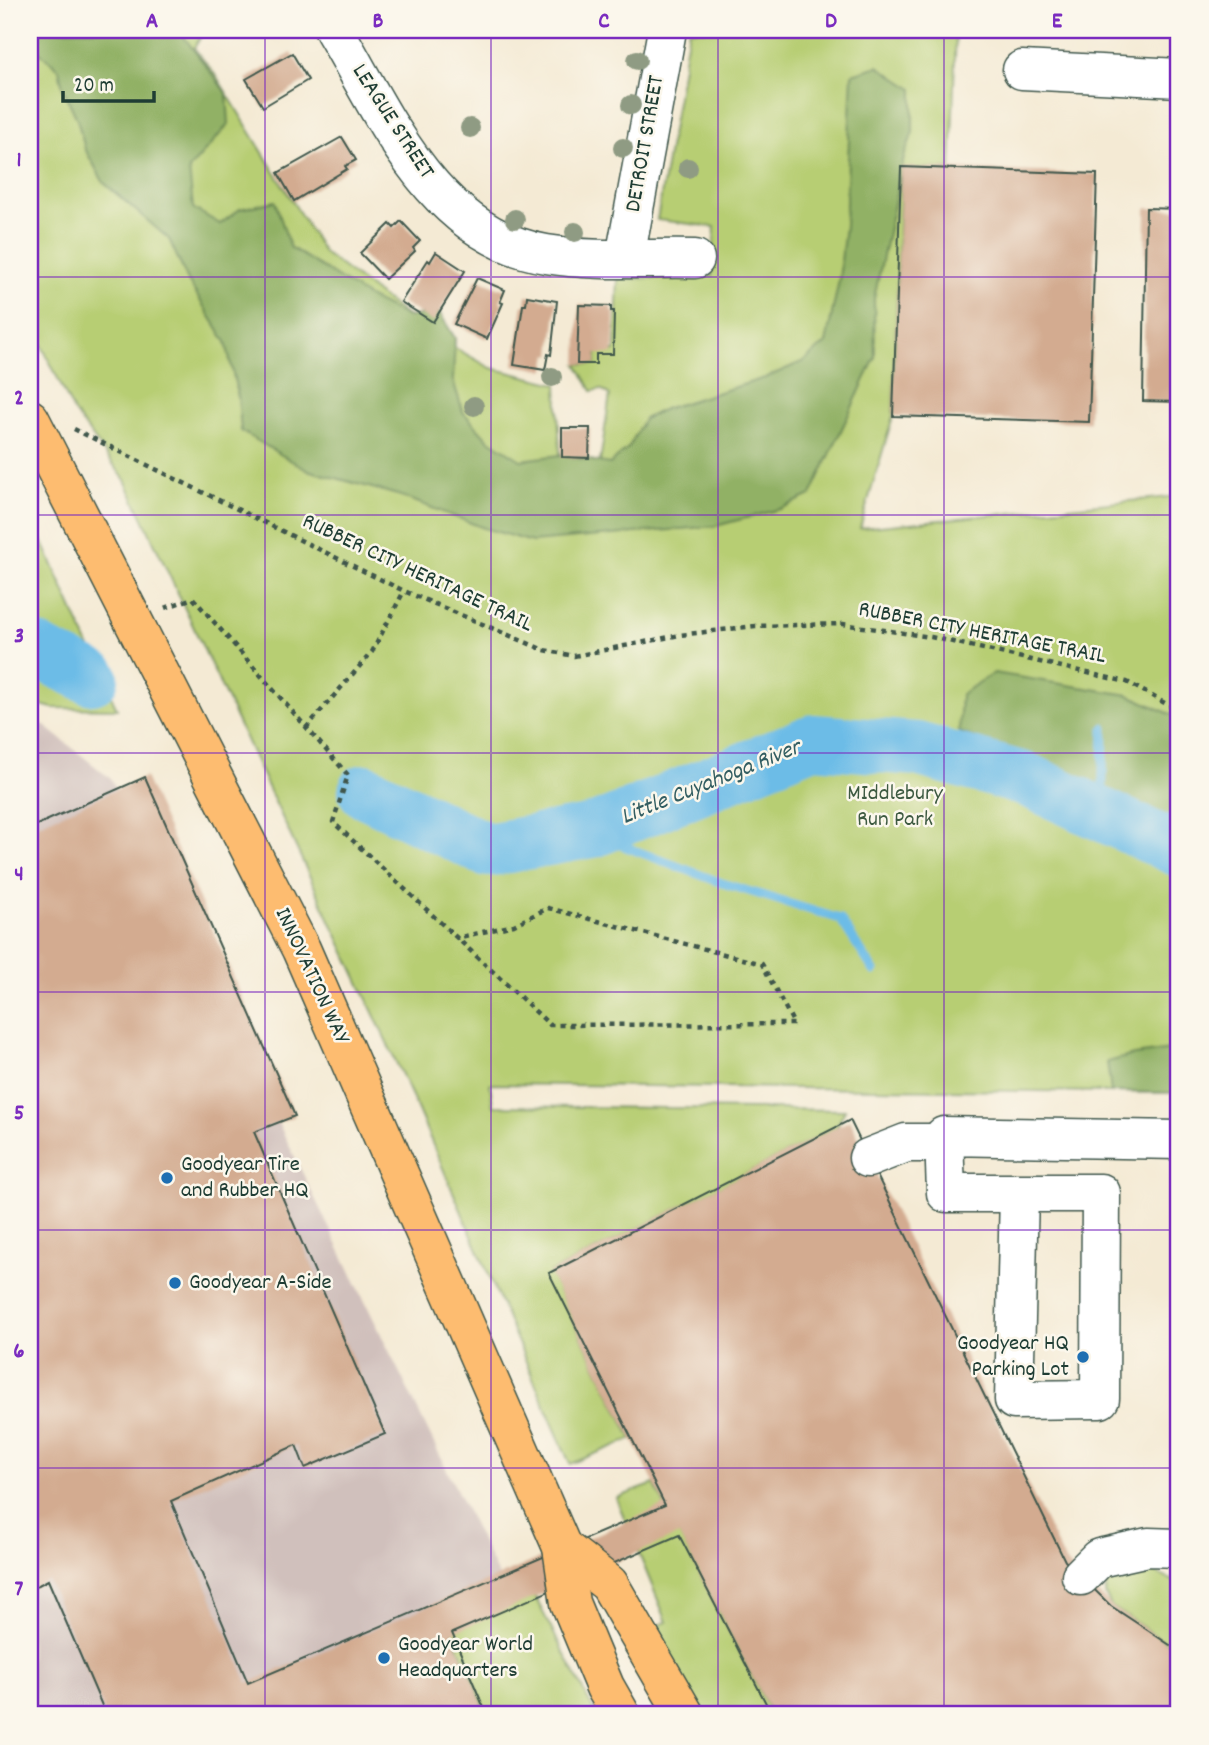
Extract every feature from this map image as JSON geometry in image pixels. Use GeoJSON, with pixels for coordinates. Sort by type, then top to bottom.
{"type":"FeatureCollection","features":[{"type":"Feature","properties":{"kind":"main road","name":"INNOVATION WAY"},"geometry":{"type":"LineString","coordinates":[[47,422],[91,543],[301,949],[562,1547],[569,1603],[605,1687],[621,1715]]}},
{"type":"Feature","properties":{"kind":"main road","name":"INNOVATION WAY"},"geometry":{"type":"LineString","coordinates":[[562,1547],[609,1584],[685,1715]]}},
{"type":"Feature","properties":{"kind":"street","name":"LEAGUE STREET"},"geometry":{"type":"LineString","coordinates":[[334,30],[422,175],[467,221],[519,246],[546,254],[695,259]]}},
{"type":"Feature","properties":{"kind":"street","name":"DETROIT STREET"},"geometry":{"type":"LineString","coordinates":[[625,257],[667,30]]}},
{"type":"Feature","properties":{"kind":"street"},"geometry":{"type":"LineString","coordinates":[[1021,71],[1179,78]]}},
{"type":"Feature","properties":{"kind":"street"},"geometry":{"type":"LineString","coordinates":[[1019,1194],[1014,1400],[1100,1399],[1101,1193],[946,1193],[944,1136],[1179,1140]]}},
{"type":"Feature","properties":{"kind":"street"},"geometry":{"type":"LineString","coordinates":[[868,1158],[906,1143],[944,1143]]}},
{"type":"Feature","properties":{"kind":"street"},"geometry":{"type":"LineString","coordinates":[[1081,1576],[1099,1558],[1148,1546],[1179,1548]]}},
{"type":"Feature","properties":{"kind":"path","name":"RUBBER CITY HERITAGE TRAIL"},"geometry":{"type":"LineString","coordinates":[[47,422],[404,591],[544,650],[575,656],[680,635],[755,626],[843,624],[931,636],[1127,682],[1179,711]]}},
{"type":"Feature","properties":{"kind":"path"},"geometry":{"type":"LineString","coordinates":[[306,728],[372,652],[404,591]]}},
{"type":"Feature","properties":{"kind":"path"},"geometry":{"type":"LineString","coordinates":[[131,620],[193,598],[348,775],[333,822],[456,938],[550,1025],[794,1024],[762,964],[548,908],[514,925],[456,938]]}},
{"type":"Feature","properties":{"kind":"shaded area","name":"Goodyear Tire and Rubber HQ"},"geometry":{"type":"Polygon","coordinates":[[[30,714],[111,779],[566,1715],[30,1715],[30,714]]]}},
{"type":"Feature","properties":{"kind":"green space","name":"MIddlebury Run Park"},"geometry":{"type":"Polygon","coordinates":[[[30,30],[205,30],[194,48],[217,77],[324,253],[434,336],[491,368],[557,384],[560,454],[600,462],[610,395],[601,389],[592,391],[577,364],[596,364],[596,353],[615,351],[618,279],[712,276],[715,227],[657,220],[689,30],[956,30],[951,169],[901,168],[893,416],[860,528],[1179,496],[1179,1093],[490,1084],[493,1106],[845,1110],[836,1128],[550,1273],[632,1439],[570,1464],[411,1094],[125,480],[74,412],[30,321],[30,30]]]}},
{"type":"Feature","properties":{"kind":"green space"},"geometry":{"type":"Polygon","coordinates":[[[30,30],[173,30],[181,33],[227,94],[229,124],[189,169],[193,208],[220,224],[240,209],[275,201],[290,247],[370,298],[408,317],[439,312],[455,338],[453,380],[463,412],[488,439],[521,460],[560,455],[610,464],[629,447],[644,419],[664,409],[765,378],[804,361],[826,343],[839,280],[845,225],[852,74],[878,66],[913,89],[913,132],[904,157],[874,299],[875,358],[811,495],[780,509],[716,526],[532,542],[484,528],[401,496],[307,470],[241,431],[238,397],[226,342],[188,281],[169,239],[104,183],[85,149],[77,119],[63,89],[59,69],[30,44],[30,30]]]}},
{"type":"Feature","properties":{"kind":"green space"},"geometry":{"type":"Polygon","coordinates":[[[30,514],[117,709],[52,708],[30,702],[30,514]]]}},
{"type":"Feature","properties":{"kind":"green space"},"geometry":{"type":"Polygon","coordinates":[[[994,673],[1129,695],[1179,718],[1179,836],[1151,814],[1050,767],[959,732],[961,694],[994,673]]]}},
{"type":"Feature","properties":{"kind":"green space"},"geometry":{"type":"Polygon","coordinates":[[[1179,1049],[1179,1093],[1111,1092],[1107,1062],[1179,1049]]]}},
{"type":"Feature","properties":{"kind":"green space"},"geometry":{"type":"Polygon","coordinates":[[[654,1484],[772,1715],[702,1715],[650,1628],[667,1622],[616,1498],[654,1484]]]}},
{"type":"Feature","properties":{"kind":"green space"},"geometry":{"type":"Polygon","coordinates":[[[1128,1571],[1153,1572],[1179,1583],[1179,1651],[1111,1606],[1105,1594],[1107,1584],[1128,1571]]]}},
{"type":"Feature","properties":{"kind":"green space"},"geometry":{"type":"Polygon","coordinates":[[[533,1593],[596,1715],[487,1715],[452,1631],[533,1593]]]}},
{"type":"Feature","properties":{"kind":"building"},"geometry":{"type":"Polygon","coordinates":[[[292,53],[308,80],[263,107],[246,79],[292,53]]]}},
{"type":"Feature","properties":{"kind":"building"},"geometry":{"type":"Polygon","coordinates":[[[342,137],[356,160],[345,166],[347,169],[294,201],[278,173],[342,137]]]}},
{"type":"Feature","properties":{"kind":"building"},"geometry":{"type":"Polygon","coordinates":[[[901,167],[1097,174],[1089,422],[893,416],[901,167]]]}},
{"type":"Feature","properties":{"kind":"building"},"geometry":{"type":"Polygon","coordinates":[[[1146,208],[1179,209],[1179,402],[1143,401],[1146,208]]]}},
{"type":"Feature","properties":{"kind":"building"},"geometry":{"type":"Polygon","coordinates":[[[401,221],[420,241],[413,248],[415,251],[385,279],[360,253],[390,224],[394,228],[401,221]]]}},
{"type":"Feature","properties":{"kind":"building"},"geometry":{"type":"Polygon","coordinates":[[[436,252],[465,271],[433,322],[401,302],[436,252]]]}},
{"type":"Feature","properties":{"kind":"building"},"geometry":{"type":"Polygon","coordinates":[[[477,278],[505,290],[500,302],[503,303],[487,339],[454,324],[477,278]]]}},
{"type":"Feature","properties":{"kind":"building"},"geometry":{"type":"Polygon","coordinates":[[[527,296],[557,301],[551,355],[548,354],[545,370],[514,365],[523,305],[526,305],[527,296]]]}},
{"type":"Feature","properties":{"kind":"building"},"geometry":{"type":"Polygon","coordinates":[[[579,305],[611,306],[611,311],[614,311],[613,354],[596,354],[596,364],[577,364],[579,305]]]}},
{"type":"Feature","properties":{"kind":"building"},"geometry":{"type":"Polygon","coordinates":[[[562,428],[590,428],[589,458],[562,457],[562,428]]]}},
{"type":"Feature","properties":{"kind":"building"},"geometry":{"type":"Polygon","coordinates":[[[145,777],[295,1116],[254,1132],[385,1434],[305,1468],[296,1445],[171,1501],[248,1683],[665,1505],[549,1273],[850,1120],[1065,1561],[1111,1606],[1179,1651],[1179,1715],[772,1715],[679,1535],[452,1633],[487,1715],[106,1715],[48,1580],[31,1589],[30,1586],[30,828],[145,777]]]}},
{"type":"Feature","properties":{"kind":"waterway","name":"Little Cuyahoga River"},"geometry":{"type":"LineString","coordinates":[[30,648],[92,678]]}},
{"type":"Feature","properties":{"kind":"waterway"},"geometry":{"type":"LineString","coordinates":[[1102,815],[1104,728]]}},
{"type":"Feature","properties":{"kind":"waterway","name":"Little Cuyahoga River"},"geometry":{"type":"LineString","coordinates":[[365,791],[487,850],[593,831],[813,741],[917,749],[1025,779],[1179,850]]}},
{"type":"Feature","properties":{"kind":"waterway"},"geometry":{"type":"LineString","coordinates":[[586,832],[722,883],[840,919],[874,971]]}},
{"type":"Feature","properties":{"kind":"place","name":"Goodyear Tire and Rubber HQ"},"geometry":{"type":"Point","coordinates":[167,1178]}},
{"type":"Feature","properties":{"kind":"place","name":"Goodyear A-Side"},"geometry":{"type":"Point","coordinates":[175,1283]}},
{"type":"Feature","properties":{"kind":"place","name":"Goodyear HQ Parking Lot"},"geometry":{"type":"Point","coordinates":[1083,1357]}},
{"type":"Feature","properties":{"kind":"place","name":"Goodyear World Headquarters"},"geometry":{"type":"Point","coordinates":[384,1658]}}]}
